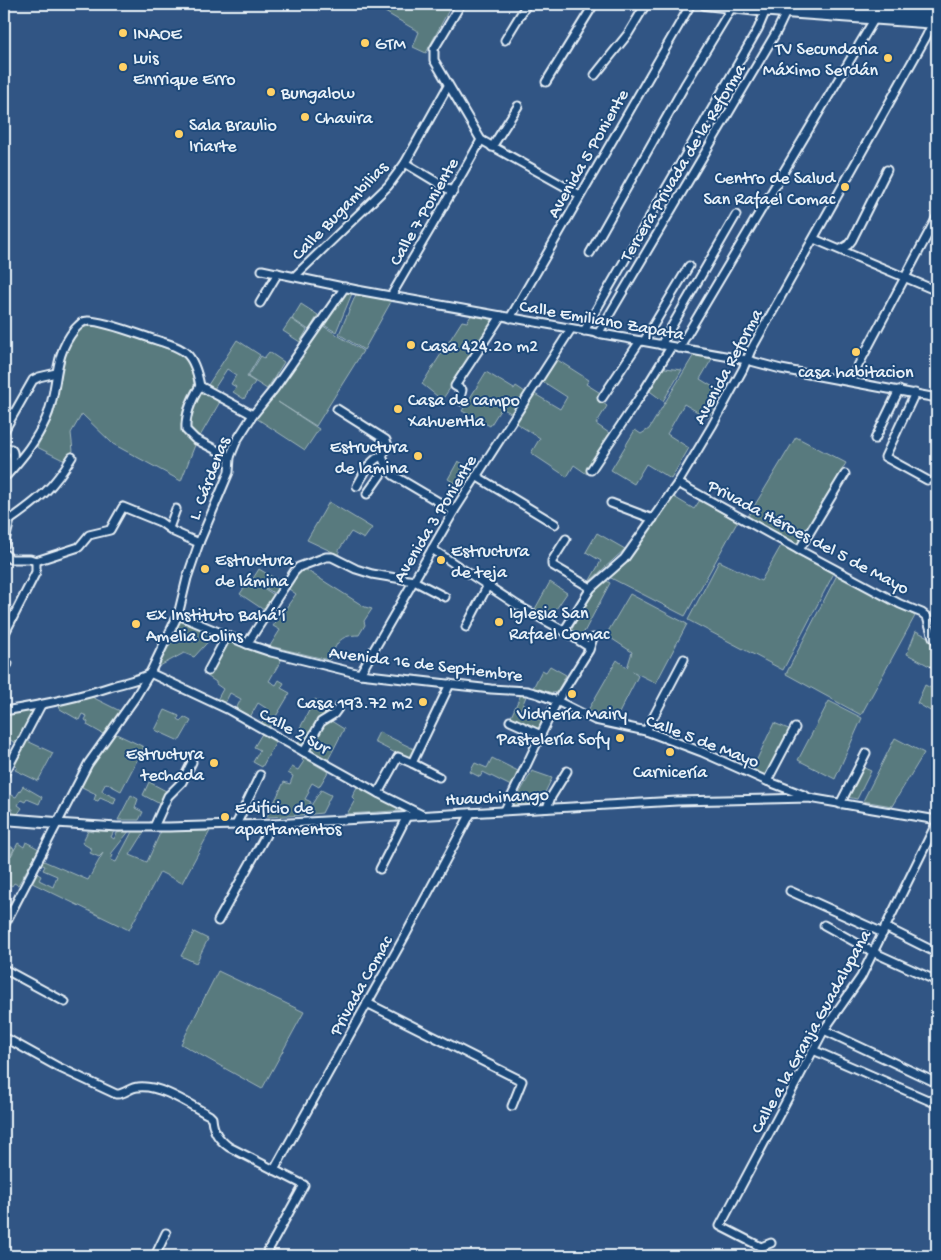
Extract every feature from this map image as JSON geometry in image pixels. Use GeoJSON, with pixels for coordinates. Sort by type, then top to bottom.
{"type":"FeatureCollection","features":[{"type":"Feature","properties":{"kind":"main road"},"geometry":{"type":"LineString","coordinates":[[705,4],[732,7],[773,5],[787,8],[847,9],[936,19]]}},
{"type":"Feature","properties":{"kind":"main road"},"geometry":{"type":"LineString","coordinates":[[847,9],[875,18],[936,19]]}},
{"type":"Feature","properties":{"kind":"main road"},"geometry":{"type":"LineString","coordinates":[[6,819],[56,823]]}},
{"type":"Feature","properties":{"kind":"street"},"geometry":{"type":"LineString","coordinates":[[461,4],[434,49],[433,55],[448,86],[481,140],[580,195]]}},
{"type":"Feature","properties":{"kind":"street"},"geometry":{"type":"LineString","coordinates":[[505,40],[527,4]]}},
{"type":"Feature","properties":{"kind":"street"},"geometry":{"type":"LineString","coordinates":[[546,82],[594,4]]}},
{"type":"Feature","properties":{"kind":"street"},"geometry":{"type":"LineString","coordinates":[[595,75],[628,34],[646,4]]}},
{"type":"Feature","properties":{"kind":"street","name":"Avenida 5 Poniente"},"geometry":{"type":"LineString","coordinates":[[510,318],[691,4]]}},
{"type":"Feature","properties":{"kind":"street"},"geometry":{"type":"LineString","coordinates":[[584,331],[773,5]]}},
{"type":"Feature","properties":{"kind":"street"},"geometry":{"type":"LineString","coordinates":[[590,253],[732,7]]}},
{"type":"Feature","properties":{"kind":"street","name":"Tercera Privada de la Reforma"},"geometry":{"type":"LineString","coordinates":[[598,334],[772,40],[787,8]]}},
{"type":"Feature","properties":{"kind":"street"},"geometry":{"type":"LineString","coordinates":[[591,470],[675,347],[875,18]]}},
{"type":"Feature","properties":{"kind":"street","name":"Avenida Reforma"},"geometry":{"type":"LineString","coordinates":[[564,631],[591,588],[624,559],[678,483],[712,426],[751,350],[936,19]]}},
{"type":"Feature","properties":{"kind":"street","name":"Calle Bugambilias"},"geometry":{"type":"LineString","coordinates":[[295,276],[388,186],[405,163],[448,86]]}},
{"type":"Feature","properties":{"kind":"street"},"geometry":{"type":"LineString","coordinates":[[492,147],[518,106]]}},
{"type":"Feature","properties":{"kind":"street","name":"Calle 7 Poniente"},"geometry":{"type":"LineString","coordinates":[[391,296],[429,229],[453,192],[481,140]]}},
{"type":"Feature","properties":{"kind":"street"},"geometry":{"type":"LineString","coordinates":[[405,163],[453,192]]}},
{"type":"Feature","properties":{"kind":"street"},"geometry":{"type":"LineString","coordinates":[[841,249],[852,240],[887,170]]}},
{"type":"Feature","properties":{"kind":"street"},"geometry":{"type":"LineString","coordinates":[[661,345],[736,215]]}},
{"type":"Feature","properties":{"kind":"street"},"geometry":{"type":"LineString","coordinates":[[850,381],[937,217]]}},
{"type":"Feature","properties":{"kind":"street"},"geometry":{"type":"LineString","coordinates":[[814,239],[937,291]]}},
{"type":"Feature","properties":{"kind":"street"},"geometry":{"type":"LineString","coordinates":[[602,398],[642,341],[689,266]]}},
{"type":"Feature","properties":{"kind":"street","name":"Calle Emiliano Zapata"},"geometry":{"type":"LineString","coordinates":[[262,270],[391,296],[746,360],[781,369],[937,398]]}},
{"type":"Feature","properties":{"kind":"street"},"geometry":{"type":"LineString","coordinates":[[260,303],[278,273]]}},
{"type":"Feature","properties":{"kind":"street","name":"L. Cárdenas"},"geometry":{"type":"LineString","coordinates":[[4,926],[88,764],[135,698],[150,673],[178,615],[187,578],[199,543],[229,472],[230,457],[237,440],[253,414],[274,389],[345,287]]}},
{"type":"Feature","properties":{"kind":"street"},"geometry":{"type":"LineString","coordinates":[[462,401],[460,398],[462,390],[455,386],[501,316]]}},
{"type":"Feature","properties":{"kind":"street"},"geometry":{"type":"LineString","coordinates":[[5,472],[29,451],[47,418],[52,402],[59,359],[68,338],[80,323],[87,321],[98,322],[187,352],[196,368],[200,386],[185,422],[186,430],[195,439],[230,457]]}},
{"type":"Feature","properties":{"kind":"street","name":"Avenida 3 Poniente"},"geometry":{"type":"LineString","coordinates":[[360,674],[454,511],[522,408],[571,329]]}},
{"type":"Feature","properties":{"kind":"street"},"geometry":{"type":"LineString","coordinates":[[4,431],[34,380],[56,373]]}},
{"type":"Feature","properties":{"kind":"street"},"geometry":{"type":"LineString","coordinates":[[200,386],[253,414]]}},
{"type":"Feature","properties":{"kind":"street"},"geometry":{"type":"LineString","coordinates":[[876,439],[899,390]]}},
{"type":"Feature","properties":{"kind":"street"},"geometry":{"type":"LineString","coordinates":[[915,393],[885,457],[927,480]]}},
{"type":"Feature","properties":{"kind":"street"},"geometry":{"type":"LineString","coordinates":[[337,409],[386,440],[388,446],[382,456],[372,462],[357,486]]}},
{"type":"Feature","properties":{"kind":"street"},"geometry":{"type":"LineString","coordinates":[[4,448],[11,449],[14,452],[5,472]]}},
{"type":"Feature","properties":{"kind":"street"},"geometry":{"type":"LineString","coordinates":[[382,456],[386,467],[393,475],[454,511]]}},
{"type":"Feature","properties":{"kind":"street"},"geometry":{"type":"LineString","coordinates":[[4,545],[7,518],[41,498],[59,478],[72,457]]}},
{"type":"Feature","properties":{"kind":"street"},"geometry":{"type":"LineString","coordinates":[[367,494],[386,467]]}},
{"type":"Feature","properties":{"kind":"street"},"geometry":{"type":"LineString","coordinates":[[798,550],[845,474]]}},
{"type":"Feature","properties":{"kind":"street"},"geometry":{"type":"LineString","coordinates":[[476,476],[556,524]]}},
{"type":"Feature","properties":{"kind":"street","name":"Privada Héroes del 5 de Mayo"},"geometry":{"type":"LineString","coordinates":[[678,483],[798,550],[900,604],[922,613],[927,617],[937,642]]}},
{"type":"Feature","properties":{"kind":"street"},"geometry":{"type":"LineString","coordinates":[[611,503],[653,519]]}},
{"type":"Feature","properties":{"kind":"street"},"geometry":{"type":"LineString","coordinates":[[4,553],[10,559],[30,559],[36,561],[79,547],[89,535],[110,530],[123,507],[160,522],[174,532],[199,543]]}},
{"type":"Feature","properties":{"kind":"street"},"geometry":{"type":"LineString","coordinates":[[169,528],[176,509]]}},
{"type":"Feature","properties":{"kind":"street"},"geometry":{"type":"LineString","coordinates":[[566,540],[552,561],[552,565],[591,588]]}},
{"type":"Feature","properties":{"kind":"street"},"geometry":{"type":"LineString","coordinates":[[432,549],[517,605],[589,647]]}},
{"type":"Feature","properties":{"kind":"street"},"geometry":{"type":"LineString","coordinates":[[247,644],[294,572],[299,567],[326,557],[332,557],[356,569],[372,574],[414,581],[444,597]]}},
{"type":"Feature","properties":{"kind":"street"},"geometry":{"type":"LineString","coordinates":[[4,635],[36,572],[36,561]]}},
{"type":"Feature","properties":{"kind":"street"},"geometry":{"type":"LineString","coordinates":[[466,627],[488,585]]}},
{"type":"Feature","properties":{"kind":"street","name":"Avenida 16 de Septiembre"},"geometry":{"type":"LineString","coordinates":[[178,615],[247,644],[318,665],[360,674],[527,691],[557,701]]}},
{"type":"Feature","properties":{"kind":"street"},"geometry":{"type":"LineString","coordinates":[[208,671],[227,636]]}},
{"type":"Feature","properties":{"kind":"street"},"geometry":{"type":"LineString","coordinates":[[505,810],[557,701],[589,650],[593,638]]}},
{"type":"Feature","properties":{"kind":"street"},"geometry":{"type":"LineString","coordinates":[[646,732],[684,659]]}},
{"type":"Feature","properties":{"kind":"street"},"geometry":{"type":"LineString","coordinates":[[4,711],[81,697],[140,679],[150,673]]}},
{"type":"Feature","properties":{"kind":"street","name":"Calle 2 Sur"},"geometry":{"type":"LineString","coordinates":[[150,673],[227,709],[423,816]]}},
{"type":"Feature","properties":{"kind":"street"},"geometry":{"type":"LineString","coordinates":[[412,762],[450,684]]}},
{"type":"Feature","properties":{"kind":"street","name":"Calle 5 de Mayo"},"geometry":{"type":"LineString","coordinates":[[557,701],[595,720],[646,732],[702,752],[809,798]]}},
{"type":"Feature","properties":{"kind":"street"},"geometry":{"type":"LineString","coordinates":[[4,775],[41,705]]}},
{"type":"Feature","properties":{"kind":"street"},"geometry":{"type":"LineString","coordinates":[[304,752],[322,722],[334,714],[339,707]]}},
{"type":"Feature","properties":{"kind":"street"},"geometry":{"type":"LineString","coordinates":[[510,721],[541,735]]}},
{"type":"Feature","properties":{"kind":"street"},"geometry":{"type":"LineString","coordinates":[[767,781],[795,728]]}},
{"type":"Feature","properties":{"kind":"street"},"geometry":{"type":"LineString","coordinates":[[840,804],[866,753]]}},
{"type":"Feature","properties":{"kind":"street"},"geometry":{"type":"LineString","coordinates":[[378,793],[398,757],[412,762],[439,777]]}},
{"type":"Feature","properties":{"kind":"street"},"geometry":{"type":"LineString","coordinates":[[154,828],[168,796],[182,782],[192,762]]}},
{"type":"Feature","properties":{"kind":"street"},"geometry":{"type":"LineString","coordinates":[[547,808],[551,796],[567,771]]}},
{"type":"Feature","properties":{"kind":"street"},"geometry":{"type":"LineString","coordinates":[[236,825],[260,776]]}},
{"type":"Feature","properties":{"kind":"street","name":"Huauchinango"},"geometry":{"type":"LineString","coordinates":[[56,823],[154,828],[272,824],[677,801],[809,798],[937,821]]}},
{"type":"Feature","properties":{"kind":"street","name":"Privada Comac"},"geometry":{"type":"LineString","coordinates":[[274,1170],[471,813]]}},
{"type":"Feature","properties":{"kind":"street"},"geometry":{"type":"LineString","coordinates":[[380,869],[407,816]]}},
{"type":"Feature","properties":{"kind":"street"},"geometry":{"type":"LineString","coordinates":[[4,829],[6,819]]}},
{"type":"Feature","properties":{"kind":"street","name":"Calle a la Granja Guadalupana"},"geometry":{"type":"LineString","coordinates":[[771,1243],[761,1247],[720,1226],[824,1030],[861,977],[937,821]]}},
{"type":"Feature","properties":{"kind":"street"},"geometry":{"type":"LineString","coordinates":[[218,921],[272,824]]}},
{"type":"Feature","properties":{"kind":"street"},"geometry":{"type":"LineString","coordinates":[[790,891],[937,953]]}},
{"type":"Feature","properties":{"kind":"street"},"geometry":{"type":"LineString","coordinates":[[824,925],[873,952],[937,981]]}},
{"type":"Feature","properties":{"kind":"street"},"geometry":{"type":"LineString","coordinates":[[4,968],[65,1002]]}},
{"type":"Feature","properties":{"kind":"street"},"geometry":{"type":"LineString","coordinates":[[367,1003],[522,1081],[512,1106]]}},
{"type":"Feature","properties":{"kind":"street"},"geometry":{"type":"LineString","coordinates":[[824,1030],[937,1084]]}},
{"type":"Feature","properties":{"kind":"street"},"geometry":{"type":"LineString","coordinates":[[4,1037],[112,1093],[120,1095],[136,1086],[162,1090],[209,1115],[212,1118],[213,1128],[217,1135],[229,1147],[304,1185],[265,1256]]}},
{"type":"Feature","properties":{"kind":"street"},"geometry":{"type":"LineString","coordinates":[[813,1050],[937,1104]]}},
{"type":"Feature","properties":{"kind":"street"},"geometry":{"type":"LineString","coordinates":[[155,1256],[166,1233]]}},
{"type":"Feature","properties":{"kind":"green space"},"geometry":{"type":"Polygon","coordinates":[[[384,4],[452,4],[426,53],[413,47],[419,32],[385,12],[387,5],[384,4]]]}},
{"type":"Feature","properties":{"kind":"green space"},"geometry":{"type":"Polygon","coordinates":[[[345,289],[353,291],[336,332],[320,323],[345,289]]]}},
{"type":"Feature","properties":{"kind":"green space"},"geometry":{"type":"Polygon","coordinates":[[[357,292],[392,300],[364,350],[339,334],[357,292]]]}},
{"type":"Feature","properties":{"kind":"green space"},"geometry":{"type":"Polygon","coordinates":[[[301,304],[318,315],[309,330],[292,319],[301,304]]]}},
{"type":"Feature","properties":{"kind":"green space"},"geometry":{"type":"Polygon","coordinates":[[[472,314],[498,318],[442,400],[422,384],[462,321],[467,322],[472,314]]]}},
{"type":"Feature","properties":{"kind":"green space"},"geometry":{"type":"Polygon","coordinates":[[[291,319],[307,330],[300,342],[283,331],[291,319]]]}},
{"type":"Feature","properties":{"kind":"green space"},"geometry":{"type":"Polygon","coordinates":[[[320,324],[363,351],[316,426],[278,402],[319,429],[305,450],[256,418],[320,324]]]}},
{"type":"Feature","properties":{"kind":"green space"},"geometry":{"type":"Polygon","coordinates":[[[89,326],[100,326],[177,352],[189,362],[194,386],[188,396],[181,421],[185,437],[195,445],[181,481],[113,444],[82,414],[71,433],[73,451],[63,460],[37,447],[53,415],[63,364],[72,339],[79,330],[89,326]]]}},
{"type":"Feature","properties":{"kind":"green space"},"geometry":{"type":"Polygon","coordinates":[[[237,340],[260,355],[247,377],[255,382],[244,399],[233,392],[236,387],[231,384],[236,375],[227,369],[214,389],[208,385],[237,340]]]}},
{"type":"Feature","properties":{"kind":"green space"},"geometry":{"type":"Polygon","coordinates":[[[269,352],[284,362],[267,389],[248,377],[261,356],[264,358],[269,352]]]}},
{"type":"Feature","properties":{"kind":"green space"},"geometry":{"type":"Polygon","coordinates":[[[695,353],[713,357],[700,379],[723,393],[708,418],[684,404],[667,434],[689,448],[671,479],[646,464],[634,484],[611,470],[635,430],[641,434],[649,429],[695,353]]]}},
{"type":"Feature","properties":{"kind":"green space"},"geometry":{"type":"Polygon","coordinates":[[[556,359],[589,380],[586,384],[602,394],[599,400],[607,406],[596,424],[612,435],[587,474],[574,465],[567,477],[531,453],[540,438],[514,422],[533,393],[560,409],[567,397],[542,381],[556,359]]]}},
{"type":"Feature","properties":{"kind":"green space"},"geometry":{"type":"Polygon","coordinates":[[[663,364],[666,364],[665,368],[682,370],[663,401],[647,389],[663,364]]]}},
{"type":"Feature","properties":{"kind":"green space"},"geometry":{"type":"Polygon","coordinates":[[[486,372],[514,389],[516,386],[528,394],[514,415],[502,408],[505,402],[490,426],[462,411],[486,372]]]}},
{"type":"Feature","properties":{"kind":"green space"},"geometry":{"type":"Polygon","coordinates":[[[201,388],[221,400],[199,438],[186,429],[187,421],[201,388]]]}},
{"type":"Feature","properties":{"kind":"green space"},"geometry":{"type":"Polygon","coordinates":[[[796,437],[846,463],[797,546],[747,518],[796,437]]]}},
{"type":"Feature","properties":{"kind":"green space"},"geometry":{"type":"Polygon","coordinates":[[[458,461],[476,471],[471,480],[466,477],[461,487],[448,479],[458,461]]]}},
{"type":"Feature","properties":{"kind":"green space"},"geometry":{"type":"Polygon","coordinates":[[[674,497],[694,509],[700,500],[739,519],[685,616],[609,577],[625,564],[674,497]]]}},
{"type":"Feature","properties":{"kind":"green space"},"geometry":{"type":"Polygon","coordinates":[[[329,502],[372,528],[364,539],[351,532],[339,550],[339,555],[307,540],[329,502]]]}},
{"type":"Feature","properties":{"kind":"green space"},"geometry":{"type":"Polygon","coordinates":[[[597,533],[625,549],[589,582],[601,561],[586,552],[597,533]]]}},
{"type":"Feature","properties":{"kind":"green space"},"geometry":{"type":"Polygon","coordinates":[[[782,544],[834,573],[783,670],[688,620],[719,561],[761,581],[782,544]]]}},
{"type":"Feature","properties":{"kind":"green space"},"geometry":{"type":"Polygon","coordinates":[[[303,568],[365,607],[372,609],[364,621],[365,625],[359,635],[352,635],[342,639],[336,645],[329,660],[270,646],[280,630],[273,626],[296,594],[286,587],[295,574],[303,568]]]}},
{"type":"Feature","properties":{"kind":"green space"},"geometry":{"type":"Polygon","coordinates":[[[259,569],[281,582],[274,593],[252,580],[259,569]]]}},
{"type":"Feature","properties":{"kind":"green space"},"geometry":{"type":"Polygon","coordinates":[[[837,575],[915,616],[861,715],[786,674],[837,575]]]}},
{"type":"Feature","properties":{"kind":"green space"},"geometry":{"type":"Polygon","coordinates":[[[250,579],[274,595],[264,610],[240,594],[250,579]]]}},
{"type":"Feature","properties":{"kind":"green space"},"geometry":{"type":"Polygon","coordinates":[[[604,579],[610,583],[581,638],[571,631],[592,590],[604,579]]]}},
{"type":"Feature","properties":{"kind":"green space"},"geometry":{"type":"Polygon","coordinates":[[[550,582],[567,593],[550,618],[535,609],[550,582]]]}},
{"type":"Feature","properties":{"kind":"green space"},"geometry":{"type":"Polygon","coordinates":[[[630,594],[687,624],[656,683],[632,671],[638,676],[616,719],[597,717],[587,712],[617,660],[627,668],[632,652],[606,635],[630,594]]]}},
{"type":"Feature","properties":{"kind":"green space"},"geometry":{"type":"Polygon","coordinates":[[[179,618],[208,629],[203,636],[209,630],[215,634],[194,657],[184,653],[156,668],[179,618]]]}},
{"type":"Feature","properties":{"kind":"green space"},"geometry":{"type":"Polygon","coordinates":[[[916,631],[930,638],[937,645],[937,670],[907,654],[916,631]]]}},
{"type":"Feature","properties":{"kind":"green space"},"geometry":{"type":"Polygon","coordinates":[[[227,638],[283,657],[269,681],[276,685],[279,680],[284,683],[281,688],[290,693],[269,728],[261,724],[269,710],[258,703],[250,717],[236,709],[241,699],[230,693],[225,703],[217,700],[223,689],[207,676],[227,638]]]}},
{"type":"Feature","properties":{"kind":"green space"},"geometry":{"type":"Polygon","coordinates":[[[550,666],[566,675],[557,692],[553,693],[533,688],[542,670],[546,672],[550,666]]]}},
{"type":"Feature","properties":{"kind":"green space"},"geometry":{"type":"Polygon","coordinates":[[[925,685],[937,691],[937,715],[917,703],[925,685]]]}},
{"type":"Feature","properties":{"kind":"green space"},"geometry":{"type":"Polygon","coordinates":[[[522,692],[527,694],[520,711],[542,721],[537,731],[510,719],[522,692]]]}},
{"type":"Feature","properties":{"kind":"green space"},"geometry":{"type":"Polygon","coordinates":[[[90,696],[120,711],[105,735],[87,725],[88,722],[85,720],[87,716],[82,714],[79,720],[60,709],[59,704],[90,696]]]}},
{"type":"Feature","properties":{"kind":"green space"},"geometry":{"type":"Polygon","coordinates":[[[315,699],[335,711],[305,747],[298,743],[307,731],[300,728],[315,699]]]}},
{"type":"Feature","properties":{"kind":"green space"},"geometry":{"type":"Polygon","coordinates":[[[829,701],[862,718],[835,779],[798,760],[829,701]]]}},
{"type":"Feature","properties":{"kind":"green space"},"geometry":{"type":"Polygon","coordinates":[[[39,708],[18,744],[4,737],[4,712],[39,708]]]}},
{"type":"Feature","properties":{"kind":"green space"},"geometry":{"type":"Polygon","coordinates":[[[165,710],[179,716],[178,719],[181,721],[184,717],[191,721],[180,740],[155,730],[165,710]]]}},
{"type":"Feature","properties":{"kind":"green space"},"geometry":{"type":"Polygon","coordinates":[[[328,719],[344,729],[328,760],[307,749],[322,724],[328,719]]]}},
{"type":"Feature","properties":{"kind":"green space"},"geometry":{"type":"Polygon","coordinates":[[[774,723],[791,730],[767,776],[752,770],[774,723]]]}},
{"type":"Feature","properties":{"kind":"green space"},"geometry":{"type":"Polygon","coordinates":[[[112,732],[144,747],[121,791],[106,783],[102,790],[116,798],[114,804],[100,798],[98,801],[94,800],[96,794],[78,785],[112,732]]]}},
{"type":"Feature","properties":{"kind":"green space"},"geometry":{"type":"Polygon","coordinates":[[[263,732],[277,740],[262,767],[253,762],[260,750],[254,747],[263,732]]]}},
{"type":"Feature","properties":{"kind":"green space"},"geometry":{"type":"Polygon","coordinates":[[[379,732],[416,750],[411,761],[374,742],[379,732]]]}},
{"type":"Feature","properties":{"kind":"green space"},"geometry":{"type":"Polygon","coordinates":[[[895,738],[924,753],[892,806],[863,801],[895,738]]]}},
{"type":"Feature","properties":{"kind":"green space"},"geometry":{"type":"Polygon","coordinates":[[[25,740],[53,753],[38,781],[15,770],[17,767],[12,764],[25,740]]]}},
{"type":"Feature","properties":{"kind":"green space"},"geometry":{"type":"Polygon","coordinates":[[[303,757],[328,772],[319,787],[312,783],[308,790],[309,792],[305,799],[311,802],[303,815],[267,817],[284,782],[290,784],[293,776],[288,773],[292,767],[298,770],[304,761],[302,760],[303,757]]]}},
{"type":"Feature","properties":{"kind":"green space"},"geometry":{"type":"Polygon","coordinates":[[[492,758],[520,772],[513,787],[483,772],[480,777],[470,772],[475,763],[487,768],[492,758]]]}},
{"type":"Feature","properties":{"kind":"green space"},"geometry":{"type":"Polygon","coordinates":[[[862,767],[871,771],[857,799],[847,797],[862,767]]]}},
{"type":"Feature","properties":{"kind":"green space"},"geometry":{"type":"Polygon","coordinates":[[[532,771],[552,778],[540,803],[513,805],[532,771]]]}},
{"type":"Feature","properties":{"kind":"green space"},"geometry":{"type":"Polygon","coordinates":[[[149,782],[166,791],[160,804],[143,795],[149,782]]]}},
{"type":"Feature","properties":{"kind":"green space"},"geometry":{"type":"Polygon","coordinates":[[[358,785],[408,810],[347,814],[355,800],[352,797],[358,785]]]}},
{"type":"Feature","properties":{"kind":"green space"},"geometry":{"type":"Polygon","coordinates":[[[23,786],[42,797],[39,804],[27,799],[25,802],[21,800],[18,805],[22,808],[17,815],[13,814],[12,809],[4,809],[4,796],[9,799],[11,795],[16,797],[23,786]]]}},
{"type":"Feature","properties":{"kind":"green space"},"geometry":{"type":"Polygon","coordinates":[[[321,790],[331,795],[322,813],[305,815],[321,790]]]}},
{"type":"Feature","properties":{"kind":"green space"},"geometry":{"type":"Polygon","coordinates":[[[131,795],[138,799],[135,808],[143,812],[139,820],[118,820],[131,795]]]}},
{"type":"Feature","properties":{"kind":"green space"},"geometry":{"type":"Polygon","coordinates":[[[93,829],[114,831],[111,837],[114,839],[117,833],[130,830],[111,854],[113,855],[111,860],[116,862],[133,830],[145,831],[130,855],[147,862],[161,831],[210,831],[182,883],[160,872],[129,930],[28,881],[34,872],[41,876],[39,880],[53,887],[57,876],[43,870],[45,866],[38,863],[39,859],[88,880],[103,853],[99,857],[90,853],[92,849],[82,843],[88,831],[93,832],[93,829]]]}},
{"type":"Feature","properties":{"kind":"green space"},"geometry":{"type":"Polygon","coordinates":[[[26,842],[39,849],[18,885],[14,883],[12,886],[9,884],[8,890],[4,888],[4,873],[8,874],[10,871],[5,868],[10,859],[4,855],[4,844],[14,848],[11,856],[18,843],[24,847],[26,842]]]}},
{"type":"Feature","properties":{"kind":"green space"},"geometry":{"type":"Polygon","coordinates":[[[194,932],[208,939],[196,963],[181,956],[194,932]]]}},
{"type":"Feature","properties":{"kind":"green space"},"geometry":{"type":"Polygon","coordinates":[[[218,971],[304,1012],[262,1089],[181,1044],[218,971]]]}},
{"type":"Feature","properties":{"kind":"waterway"},"geometry":{"type":"LineString","coordinates":[[708,1252],[716,1256]]}},
{"type":"Feature","properties":{"kind":"place","name":"INAOE"},"geometry":{"type":"Point","coordinates":[123,33]}},
{"type":"Feature","properties":{"kind":"place","name":"GTM"},"geometry":{"type":"Point","coordinates":[365,43]}},
{"type":"Feature","properties":{"kind":"place","name":"TV Secundaria Máximo Serdán"},"geometry":{"type":"Point","coordinates":[888,58]}},
{"type":"Feature","properties":{"kind":"place","name":"Luis Enrrique Erro"},"geometry":{"type":"Point","coordinates":[123,67]}},
{"type":"Feature","properties":{"kind":"place","name":"Bungalow"},"geometry":{"type":"Point","coordinates":[271,92]}},
{"type":"Feature","properties":{"kind":"place","name":"Chavira"},"geometry":{"type":"Point","coordinates":[305,117]}},
{"type":"Feature","properties":{"kind":"place","name":"Sala Braulio Iriarte"},"geometry":{"type":"Point","coordinates":[179,134]}},
{"type":"Feature","properties":{"kind":"place","name":"Centro de Salud San Rafael Comac"},"geometry":{"type":"Point","coordinates":[845,187]}},
{"type":"Feature","properties":{"kind":"place","name":"Casa 424.20 m2"},"geometry":{"type":"Point","coordinates":[411,345]}},
{"type":"Feature","properties":{"kind":"place","name":"casa habitacion"},"geometry":{"type":"Point","coordinates":[856,352]}},
{"type":"Feature","properties":{"kind":"place","name":"Casa de campo Xahuentla"},"geometry":{"type":"Point","coordinates":[398,409]}},
{"type":"Feature","properties":{"kind":"place","name":"Estructura de lamina"},"geometry":{"type":"Point","coordinates":[418,456]}},
{"type":"Feature","properties":{"kind":"place","name":"Estructura de teja"},"geometry":{"type":"Point","coordinates":[441,560]}},
{"type":"Feature","properties":{"kind":"place","name":"Estructura de lámina"},"geometry":{"type":"Point","coordinates":[205,569]}},
{"type":"Feature","properties":{"kind":"place","name":"Iglesia San Rafael Comac"},"geometry":{"type":"Point","coordinates":[499,622]}},
{"type":"Feature","properties":{"kind":"place","name":"Ex Instituto Bahá'í Amelia Colins"},"geometry":{"type":"Point","coordinates":[136,624]}},
{"type":"Feature","properties":{"kind":"place","name":"Vidriería Mairy"},"geometry":{"type":"Point","coordinates":[572,694]}},
{"type":"Feature","properties":{"kind":"place","name":"Casa 193.72 m2"},"geometry":{"type":"Point","coordinates":[423,702]}},
{"type":"Feature","properties":{"kind":"place","name":"Pastelería Sofy"},"geometry":{"type":"Point","coordinates":[620,738]}},
{"type":"Feature","properties":{"kind":"place","name":"Carnicería"},"geometry":{"type":"Point","coordinates":[670,752]}},
{"type":"Feature","properties":{"kind":"place","name":"Estructura techada"},"geometry":{"type":"Point","coordinates":[214,763]}},
{"type":"Feature","properties":{"kind":"place","name":"Edificio de apartamentos"},"geometry":{"type":"Point","coordinates":[225,817]}}]}
